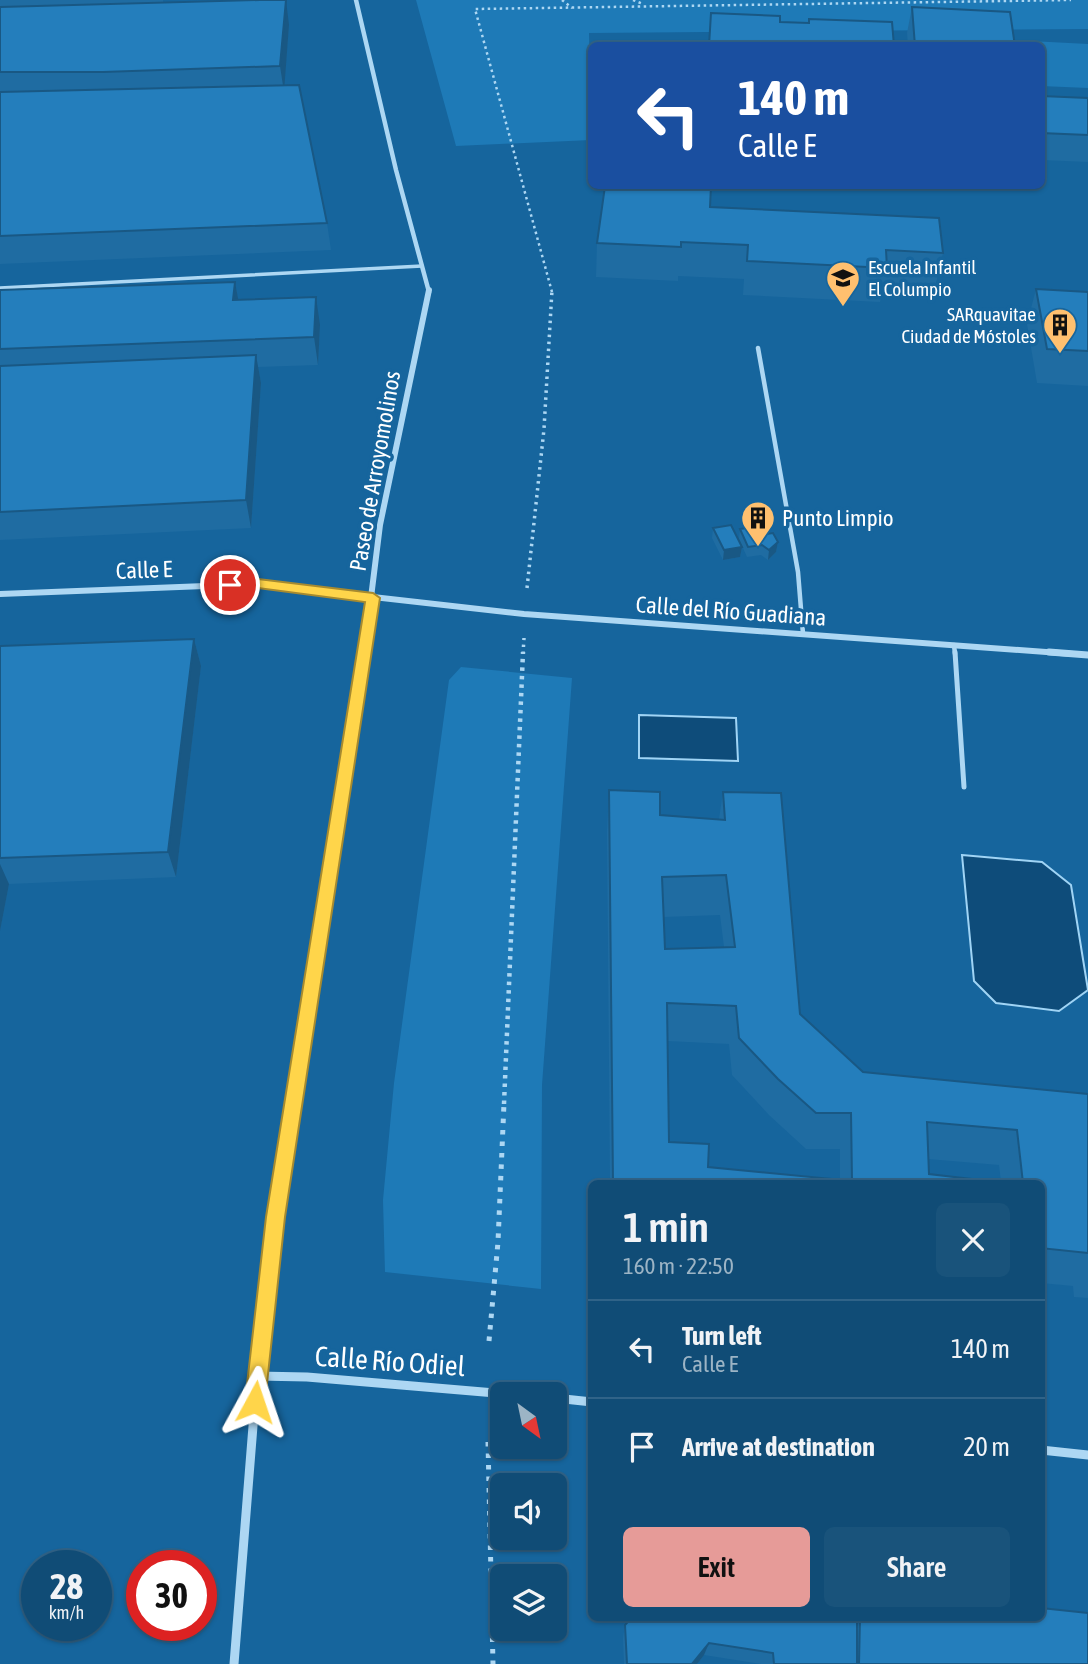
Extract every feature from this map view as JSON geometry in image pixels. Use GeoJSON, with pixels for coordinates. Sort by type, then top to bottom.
{"type":"FeatureCollection","features":[{"type":"Feature","properties":{"kind":"street","name":"Paseo de Arroyomolinos"},"geometry":{"type":"LineString","coordinates":[[234,1664],[257,1376],[276,1217],[373,598],[380,524],[429,291],[396,170],[356,0]]}},
{"type":"Feature","properties":{"kind":"street","name":"Calle E"},"geometry":{"type":"LineString","coordinates":[[0,594],[258,583],[373,598]]}},
{"type":"Feature","properties":{"kind":"street","name":"Calle del Río Guadiana"},"geometry":{"type":"LineString","coordinates":[[373,598],[524,614],[1088,655]]}},
{"type":"Feature","properties":{"kind":"street","name":"Calle Río Odiel"},"geometry":{"type":"LineString","coordinates":[[257,1376],[307,1377],[490,1392]]}},
{"type":"Feature","properties":{"kind":"street"},"geometry":{"type":"LineString","coordinates":[[567,1399],[588,1402]]}},
{"type":"Feature","properties":{"kind":"street"},"geometry":{"type":"LineString","coordinates":[[1045,1450],[1088,1455]]}},
{"type":"Feature","properties":{"kind":"lane"},"geometry":{"type":"LineString","coordinates":[[0,288],[422,266]]}},
{"type":"Feature","properties":{"kind":"lane"},"geometry":{"type":"LineString","coordinates":[[758,348],[798,572],[803,634]]}},
{"type":"Feature","properties":{"kind":"lane"},"geometry":{"type":"LineString","coordinates":[[954,645],[964,787]]}},
{"type":"Feature","properties":{"kind":"path"},"geometry":{"type":"LineString","coordinates":[[472,0],[552,288],[544,429],[524,614],[498,1242],[489,1341]]}},
{"type":"Feature","properties":{"kind":"path"},"geometry":{"type":"LineString","coordinates":[[562,0],[573,8]]}},
{"type":"Feature","properties":{"kind":"path"},"geometry":{"type":"LineString","coordinates":[[633,0],[646,6]]}},
{"type":"Feature","properties":{"kind":"path"},"geometry":{"type":"LineString","coordinates":[[732,5],[741,0]]}},
{"type":"Feature","properties":{"kind":"path"},"geometry":{"type":"LineString","coordinates":[[803,5],[808,0]]}},
{"type":"Feature","properties":{"kind":"path"},"geometry":{"type":"LineString","coordinates":[[475,9],[1071,0]]}},
{"type":"Feature","properties":{"kind":"path"},"geometry":{"type":"LineString","coordinates":[[488,1441],[493,1664]]}},
{"type":"Feature","properties":{"kind":"shaded area"},"geometry":{"type":"Polygon","coordinates":[[[416,0],[1088,0],[1088,29],[589,33],[588,140],[456,146],[416,0]]]}},
{"type":"Feature","properties":{"kind":"shaded area"},"geometry":{"type":"Polygon","coordinates":[[[1009,40],[1088,44],[1088,88],[1045,86],[1045,42],[1009,40]]]}},
{"type":"Feature","properties":{"kind":"shaded area"},"geometry":{"type":"Polygon","coordinates":[[[461,667],[572,678],[542,1085],[541,1289],[385,1272],[383,1200],[394,1083],[449,680],[461,667]]]}},
{"type":"Feature","properties":{"kind":"shaded area"},"geometry":{"type":"Polygon","coordinates":[[[639,715],[736,718],[738,761],[639,758],[639,715]]]}},
{"type":"Feature","properties":{"kind":"shaded area"},"geometry":{"type":"Polygon","coordinates":[[[962,855],[1042,862],[1071,885],[1088,990],[1059,1011],[996,1003],[974,981],[962,855]]]}},
{"type":"Feature","properties":{"kind":"building"},"geometry":{"type":"Polygon","coordinates":[[[286,0],[280,66],[103,72],[0,72],[0,7],[286,0]]]}},
{"type":"Feature","properties":{"kind":"building"},"geometry":{"type":"Polygon","coordinates":[[[912,7],[1010,12],[1014,42],[915,42],[912,7]]]}},
{"type":"Feature","properties":{"kind":"building"},"geometry":{"type":"Polygon","coordinates":[[[711,13],[780,16],[780,22],[809,23],[809,19],[892,22],[894,42],[709,42],[711,13]]]}},
{"type":"Feature","properties":{"kind":"building"},"geometry":{"type":"Polygon","coordinates":[[[299,85],[327,223],[0,236],[0,92],[299,85]]]}},
{"type":"Feature","properties":{"kind":"building"},"geometry":{"type":"Polygon","coordinates":[[[1045,96],[1088,98],[1088,135],[1045,133],[1045,96]]]}},
{"type":"Feature","properties":{"kind":"building"},"geometry":{"type":"Polygon","coordinates":[[[605,189],[711,189],[710,207],[939,218],[943,253],[886,250],[887,268],[747,261],[748,245],[681,242],[681,247],[597,243],[605,189]]]}},
{"type":"Feature","properties":{"kind":"building"},"geometry":{"type":"Polygon","coordinates":[[[235,282],[233,300],[316,297],[314,337],[0,349],[0,290],[235,282]]]}},
{"type":"Feature","properties":{"kind":"building"},"geometry":{"type":"Polygon","coordinates":[[[1036,289],[1088,292],[1088,351],[1047,349],[1036,289]]]}},
{"type":"Feature","properties":{"kind":"building"},"geometry":{"type":"Polygon","coordinates":[[[256,355],[246,500],[0,512],[0,366],[256,355]]]}},
{"type":"Feature","properties":{"kind":"building"},"geometry":{"type":"Polygon","coordinates":[[[762,522],[767,534],[773,533],[778,542],[769,550],[762,545],[748,547],[740,529],[762,522]]]}},
{"type":"Feature","properties":{"kind":"building"},"geometry":{"type":"Polygon","coordinates":[[[731,525],[742,547],[724,550],[713,528],[731,525]]]}},
{"type":"Feature","properties":{"kind":"building"},"geometry":{"type":"Polygon","coordinates":[[[194,639],[168,852],[0,858],[0,646],[194,639]]]}},
{"type":"Feature","properties":{"kind":"building"},"geometry":{"type":"Polygon","coordinates":[[[609,790],[660,792],[660,815],[725,820],[723,792],[781,793],[800,1014],[863,1072],[1088,1094],[1088,1253],[1045,1248],[1045,1180],[1023,1180],[1017,1130],[927,1122],[929,1174],[980,1180],[852,1180],[851,1113],[816,1113],[778,1079],[739,1038],[736,1006],[667,1003],[669,1142],[709,1144],[708,1167],[842,1180],[613,1180],[609,790]],[[726,875],[662,877],[665,949],[735,947],[726,875]]]}},
{"type":"Feature","properties":{"kind":"building"},"geometry":{"type":"Polygon","coordinates":[[[1045,1608],[1088,1613],[1088,1664],[859,1664],[860,1621],[1045,1621],[1045,1608]]]}},
{"type":"Feature","properties":{"kind":"building"},"geometry":{"type":"Polygon","coordinates":[[[628,1621],[857,1621],[857,1664],[774,1664],[773,1653],[709,1643],[692,1664],[627,1664],[625,1625],[628,1621]]]}},
{"type":"Feature","properties":{"kind":"place","name":"Escuela Infantil El Columpio"},"geometry":{"type":"Point","coordinates":[843,308]}},
{"type":"Feature","properties":{"kind":"place","name":"SARquavitae Ciudad de Móstoles"},"geometry":{"type":"Point","coordinates":[1060,355]}},
{"type":"Feature","properties":{"kind":"place","name":"Punto Limpio"},"geometry":{"type":"Point","coordinates":[758,548]}},
{"type":"Feature","properties":{"kind":"route"},"geometry":{"type":"LineString","coordinates":[[230,585],[258,583],[373,598],[276,1217],[255,1402]]}}]}
